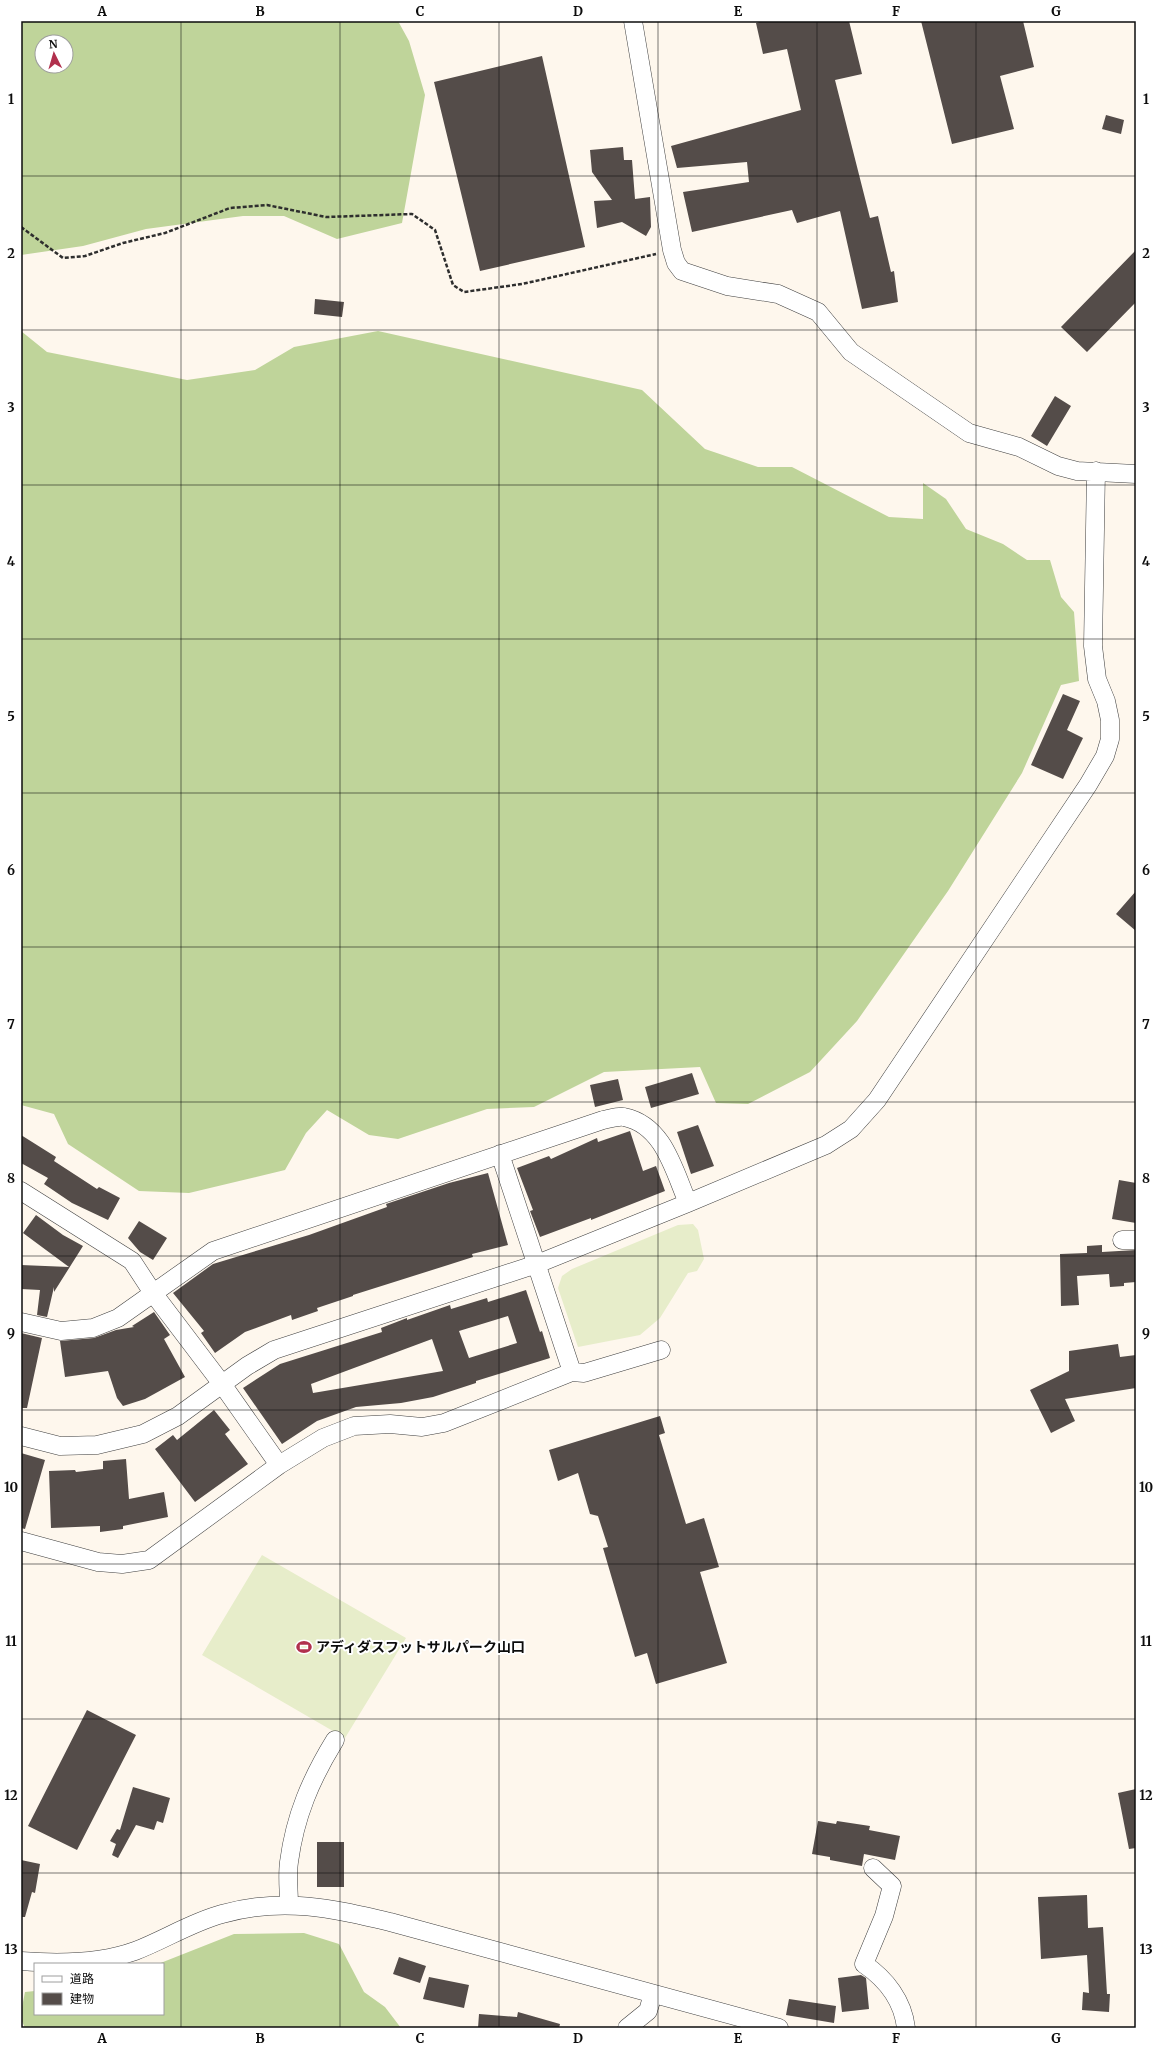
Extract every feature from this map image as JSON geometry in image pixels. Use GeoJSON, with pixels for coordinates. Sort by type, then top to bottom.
{"type":"FeatureCollection","features":[{"type":"Feature","properties":{"kind":"street"},"geometry":{"type":"LineString","coordinates":[[634,21],[672,250],[676,263],[682,271],[728,286],[778,294],[818,312],[851,352],[969,433],[1019,447],[1058,466],[1076,471],[1136,474]]}},
{"type":"Feature","properties":{"kind":"street"},"geometry":{"type":"LineString","coordinates":[[21,1436],[60,1446],[97,1445],[143,1434],[178,1416],[247,1366],[274,1350],[537,1264],[826,1145],[851,1129],[877,1100],[1088,785],[1105,756],[1110,739],[1110,720],[1106,701],[1097,679],[1093,646],[1096,471]]}},
{"type":"Feature","properties":{"kind":"street"},"geometry":{"type":"LineString","coordinates":[[21,1322],[61,1331],[93,1328],[118,1318],[213,1251],[603,1120],[623,1117],[642,1123],[660,1140],[688,1203]]}},
{"type":"Feature","properties":{"kind":"street"},"geometry":{"type":"LineString","coordinates":[[500,1154],[572,1372]]}},
{"type":"Feature","properties":{"kind":"street"},"geometry":{"type":"LineString","coordinates":[[21,1191],[132,1261],[153,1293],[222,1384],[279,1465]]}},
{"type":"Feature","properties":{"kind":"street"},"geometry":{"type":"LineString","coordinates":[[21,1541],[98,1562],[122,1564],[149,1560],[279,1465],[323,1438],[354,1426],[390,1424],[422,1427],[444,1423],[572,1372],[584,1373],[661,1350]]}},
{"type":"Feature","properties":{"kind":"street"},"geometry":{"type":"LineString","coordinates":[[289,1905],[289,1862],[300,1809],[315,1773],[335,1740]]}},
{"type":"Feature","properties":{"kind":"street"},"geometry":{"type":"LineString","coordinates":[[873,1868],[892,1886],[884,1916],[864,1964],[892,1990],[901,2004],[906,2028]]}},
{"type":"Feature","properties":{"kind":"street"},"geometry":{"type":"LineString","coordinates":[[21,1961],[62,1963],[99,1960],[135,1951],[220,1914],[248,1908],[289,1905],[328,1908],[390,1922],[779,2028]]}},
{"type":"Feature","properties":{"kind":"street"},"geometry":{"type":"LineString","coordinates":[[627,2028],[648,2011],[653,1994]]}},
{"type":"Feature","properties":{"kind":"path"},"geometry":{"type":"LineString","coordinates":[[21,227],[62,258],[86,256],[123,243],[165,233],[230,208],[267,206],[326,217],[412,214],[435,230],[453,285],[464,292],[522,284],[672,250]]}},
{"type":"Feature","properties":{"kind":"green space"},"geometry":{"type":"Polygon","coordinates":[[[21,21],[398,21],[409,41],[425,95],[402,223],[337,239],[284,216],[243,216],[146,229],[83,246],[21,255],[21,21]]]}},
{"type":"Feature","properties":{"kind":"green space"},"geometry":{"type":"Polygon","coordinates":[[[21,331],[47,352],[187,380],[255,370],[294,347],[378,331],[642,390],[705,449],[758,467],[792,467],[889,517],[923,519],[923,483],[946,499],[966,529],[1003,544],[1027,560],[1050,560],[1061,597],[1074,612],[1079,681],[1061,685],[1022,773],[948,891],[857,1021],[810,1072],[748,1104],[716,1103],[700,1067],[604,1072],[534,1107],[487,1109],[398,1139],[369,1135],[327,1110],[306,1133],[285,1170],[189,1193],[139,1191],[68,1144],[54,1114],[21,1105],[21,331]]]}},
{"type":"Feature","properties":{"kind":"green space"},"geometry":{"type":"Polygon","coordinates":[[[693,1224],[698,1230],[704,1259],[697,1271],[688,1273],[660,1318],[640,1335],[578,1347],[558,1288],[562,1276],[572,1269],[678,1225],[693,1224]]]}},
{"type":"Feature","properties":{"kind":"green space","name":"アディダスフットサルパーク山口"},"geometry":{"type":"Polygon","coordinates":[[[262,1555],[406,1638],[345,1738],[202,1655],[262,1555]]]}},
{"type":"Feature","properties":{"kind":"green space"},"geometry":{"type":"Polygon","coordinates":[[[304,1933],[339,1944],[364,1992],[385,2007],[401,2028],[25,2028],[21,2019],[25,1992],[34,1991],[34,2015],[164,2015],[164,1963],[161,1963],[234,1934],[304,1933]]]}},
{"type":"Feature","properties":{"kind":"building"},"geometry":{"type":"Polygon","coordinates":[[[763,21],[849,21],[862,74],[835,80],[870,218],[878,216],[891,272],[894,271],[898,302],[862,309],[840,211],[797,223],[792,210],[692,232],[683,192],[749,182],[747,162],[677,168],[671,146],[801,110],[787,49],[763,54],[756,23],[763,21]]]}},
{"type":"Feature","properties":{"kind":"building"},"geometry":{"type":"Polygon","coordinates":[[[921,21],[1023,21],[1034,67],[1000,76],[1014,129],[952,144],[921,21]]]}},
{"type":"Feature","properties":{"kind":"building"},"geometry":{"type":"Polygon","coordinates":[[[542,56],[585,247],[480,271],[434,82],[542,56]]]}},
{"type":"Feature","properties":{"kind":"building"},"geometry":{"type":"Polygon","coordinates":[[[1106,115],[1124,120],[1121,134],[1102,129],[1106,115]]]}},
{"type":"Feature","properties":{"kind":"building"},"geometry":{"type":"Polygon","coordinates":[[[623,147],[624,160],[632,160],[635,199],[650,197],[651,227],[646,236],[622,222],[597,228],[594,201],[612,200],[592,172],[590,150],[623,147]]]}},
{"type":"Feature","properties":{"kind":"building"},"geometry":{"type":"Polygon","coordinates":[[[1136,250],[1136,302],[1087,352],[1061,327],[1136,250]]]}},
{"type":"Feature","properties":{"kind":"building"},"geometry":{"type":"Polygon","coordinates":[[[315,299],[344,302],[342,317],[314,314],[315,299]]]}},
{"type":"Feature","properties":{"kind":"building"},"geometry":{"type":"Polygon","coordinates":[[[1055,396],[1071,406],[1047,446],[1031,436],[1055,396]]]}},
{"type":"Feature","properties":{"kind":"building"},"geometry":{"type":"Polygon","coordinates":[[[1063,694],[1080,701],[1067,730],[1083,738],[1063,779],[1031,765],[1063,694]]]}},
{"type":"Feature","properties":{"kind":"building"},"geometry":{"type":"Polygon","coordinates":[[[1136,891],[1136,931],[1116,914],[1136,891]]]}},
{"type":"Feature","properties":{"kind":"building"},"geometry":{"type":"Polygon","coordinates":[[[692,1073],[699,1094],[651,1108],[645,1087],[692,1073]]]}},
{"type":"Feature","properties":{"kind":"building"},"geometry":{"type":"Polygon","coordinates":[[[618,1079],[623,1100],[595,1107],[590,1085],[618,1079]]]}},
{"type":"Feature","properties":{"kind":"building"},"geometry":{"type":"Polygon","coordinates":[[[698,1125],[714,1166],[691,1174],[677,1132],[698,1125]]]}},
{"type":"Feature","properties":{"kind":"building"},"geometry":{"type":"Polygon","coordinates":[[[630,1131],[643,1171],[656,1166],[665,1191],[591,1220],[591,1218],[540,1237],[530,1211],[533,1210],[517,1168],[549,1156],[551,1159],[597,1138],[598,1142],[630,1131]]]}},
{"type":"Feature","properties":{"kind":"building"},"geometry":{"type":"Polygon","coordinates":[[[21,1135],[56,1157],[54,1161],[97,1189],[99,1187],[120,1198],[108,1220],[72,1203],[44,1184],[48,1178],[21,1163],[21,1135]]]}},
{"type":"Feature","properties":{"kind":"building"},"geometry":{"type":"Polygon","coordinates":[[[488,1173],[508,1245],[472,1254],[473,1257],[353,1295],[317,1308],[318,1311],[292,1320],[291,1315],[245,1332],[215,1353],[201,1333],[204,1331],[173,1293],[213,1264],[309,1235],[387,1207],[386,1204],[449,1183],[488,1173]]]}},
{"type":"Feature","properties":{"kind":"building"},"geometry":{"type":"Polygon","coordinates":[[[1119,1180],[1136,1183],[1136,1223],[1112,1219],[1119,1180]]]}},
{"type":"Feature","properties":{"kind":"building"},"geometry":{"type":"Polygon","coordinates":[[[36,1215],[63,1235],[83,1246],[54,1292],[54,1287],[47,1317],[37,1315],[40,1290],[21,1289],[21,1265],[69,1267],[23,1233],[36,1215]]]}},
{"type":"Feature","properties":{"kind":"building"},"geometry":{"type":"Polygon","coordinates":[[[139,1221],[167,1238],[153,1260],[140,1252],[128,1238],[139,1221]]]}},
{"type":"Feature","properties":{"kind":"building"},"geometry":{"type":"Polygon","coordinates":[[[1102,1245],[1102,1252],[1136,1250],[1136,1282],[1124,1283],[1124,1286],[1110,1287],[1109,1274],[1077,1276],[1079,1305],[1061,1306],[1060,1254],[1087,1253],[1087,1246],[1102,1245]]]}},
{"type":"Feature","properties":{"kind":"building"},"geometry":{"type":"Polygon","coordinates":[[[526,1290],[540,1332],[542,1331],[550,1358],[476,1381],[476,1383],[433,1397],[401,1403],[356,1407],[317,1421],[282,1444],[243,1388],[280,1364],[382,1332],[381,1328],[407,1318],[407,1320],[450,1305],[451,1309],[487,1298],[488,1302],[526,1290]],[[508,1316],[459,1331],[469,1358],[517,1343],[508,1316]],[[432,1339],[311,1384],[313,1393],[443,1371],[432,1339]]]}},
{"type":"Feature","properties":{"kind":"building"},"geometry":{"type":"Polygon","coordinates":[[[154,1312],[170,1335],[164,1339],[185,1377],[145,1399],[123,1406],[117,1398],[108,1371],[65,1377],[60,1341],[94,1338],[116,1330],[134,1327],[132,1326],[154,1312]]]}},
{"type":"Feature","properties":{"kind":"building"},"geometry":{"type":"Polygon","coordinates":[[[21,1333],[42,1338],[27,1408],[21,1408],[21,1333]]]}},
{"type":"Feature","properties":{"kind":"building"},"geometry":{"type":"Polygon","coordinates":[[[1118,1344],[1120,1357],[1136,1355],[1136,1388],[1065,1399],[1075,1421],[1051,1433],[1030,1390],[1069,1371],[1069,1351],[1118,1344]]]}},
{"type":"Feature","properties":{"kind":"building"},"geometry":{"type":"Polygon","coordinates":[[[214,1410],[230,1430],[225,1434],[248,1464],[195,1502],[155,1449],[173,1435],[177,1440],[214,1410]]]}},
{"type":"Feature","properties":{"kind":"building"},"geometry":{"type":"Polygon","coordinates":[[[660,1416],[665,1433],[659,1435],[686,1524],[704,1518],[719,1567],[700,1572],[727,1663],[656,1684],[647,1653],[635,1657],[603,1548],[608,1547],[598,1516],[590,1514],[578,1473],[558,1481],[549,1450],[660,1416]]]}},
{"type":"Feature","properties":{"kind":"building"},"geometry":{"type":"Polygon","coordinates":[[[21,1453],[45,1460],[25,1529],[21,1528],[21,1453]]]}},
{"type":"Feature","properties":{"kind":"building"},"geometry":{"type":"Polygon","coordinates":[[[126,1459],[129,1499],[164,1492],[168,1517],[123,1526],[123,1529],[100,1532],[100,1526],[51,1528],[49,1471],[75,1470],[76,1472],[103,1469],[103,1461],[126,1459]]]}},
{"type":"Feature","properties":{"kind":"building"},"geometry":{"type":"Polygon","coordinates":[[[87,1710],[136,1735],[77,1850],[28,1826],[87,1710]]]}},
{"type":"Feature","properties":{"kind":"building"},"geometry":{"type":"Polygon","coordinates":[[[133,1787],[170,1798],[163,1823],[157,1821],[154,1830],[136,1825],[118,1858],[112,1855],[116,1844],[110,1841],[117,1829],[120,1830],[133,1787]]]}},
{"type":"Feature","properties":{"kind":"building"},"geometry":{"type":"Polygon","coordinates":[[[1136,1789],[1136,1848],[1129,1849],[1118,1793],[1136,1789]]]}},
{"type":"Feature","properties":{"kind":"building"},"geometry":{"type":"Polygon","coordinates":[[[818,1821],[836,1824],[837,1821],[870,1826],[869,1830],[900,1836],[895,1860],[864,1854],[862,1866],[830,1860],[830,1857],[812,1854],[818,1821]]]}},
{"type":"Feature","properties":{"kind":"building"},"geometry":{"type":"Polygon","coordinates":[[[317,1842],[344,1842],[344,1887],[317,1887],[317,1842]]]}},
{"type":"Feature","properties":{"kind":"building"},"geometry":{"type":"Polygon","coordinates":[[[21,1860],[40,1864],[35,1893],[32,1892],[25,1917],[21,1917],[21,1860]]]}},
{"type":"Feature","properties":{"kind":"building"},"geometry":{"type":"Polygon","coordinates":[[[1087,1895],[1088,1928],[1103,1927],[1107,1994],[1110,1994],[1109,2012],[1082,2010],[1083,1992],[1089,1993],[1087,1955],[1041,1959],[1038,1897],[1087,1895]]]}},
{"type":"Feature","properties":{"kind":"building"},"geometry":{"type":"Polygon","coordinates":[[[399,1957],[426,1966],[420,1983],[393,1974],[399,1957]]]}},
{"type":"Feature","properties":{"kind":"building"},"geometry":{"type":"Polygon","coordinates":[[[861,1975],[866,1978],[869,2009],[842,2012],[838,1978],[861,1975]]]}},
{"type":"Feature","properties":{"kind":"building"},"geometry":{"type":"Polygon","coordinates":[[[429,1977],[469,1985],[464,2008],[423,1999],[429,1977]]]}},
{"type":"Feature","properties":{"kind":"building"},"geometry":{"type":"Polygon","coordinates":[[[789,1999],[836,2006],[834,2023],[786,2015],[789,1999]]]}},
{"type":"Feature","properties":{"kind":"building"},"geometry":{"type":"Polygon","coordinates":[[[518,2012],[560,2024],[559,2028],[478,2028],[479,2014],[517,2017],[518,2012]]]}},
{"type":"Feature","properties":{"kind":"place","name":"アディダスフットサルパーク山口"},"geometry":{"type":"Point","coordinates":[304,1647]}}]}
